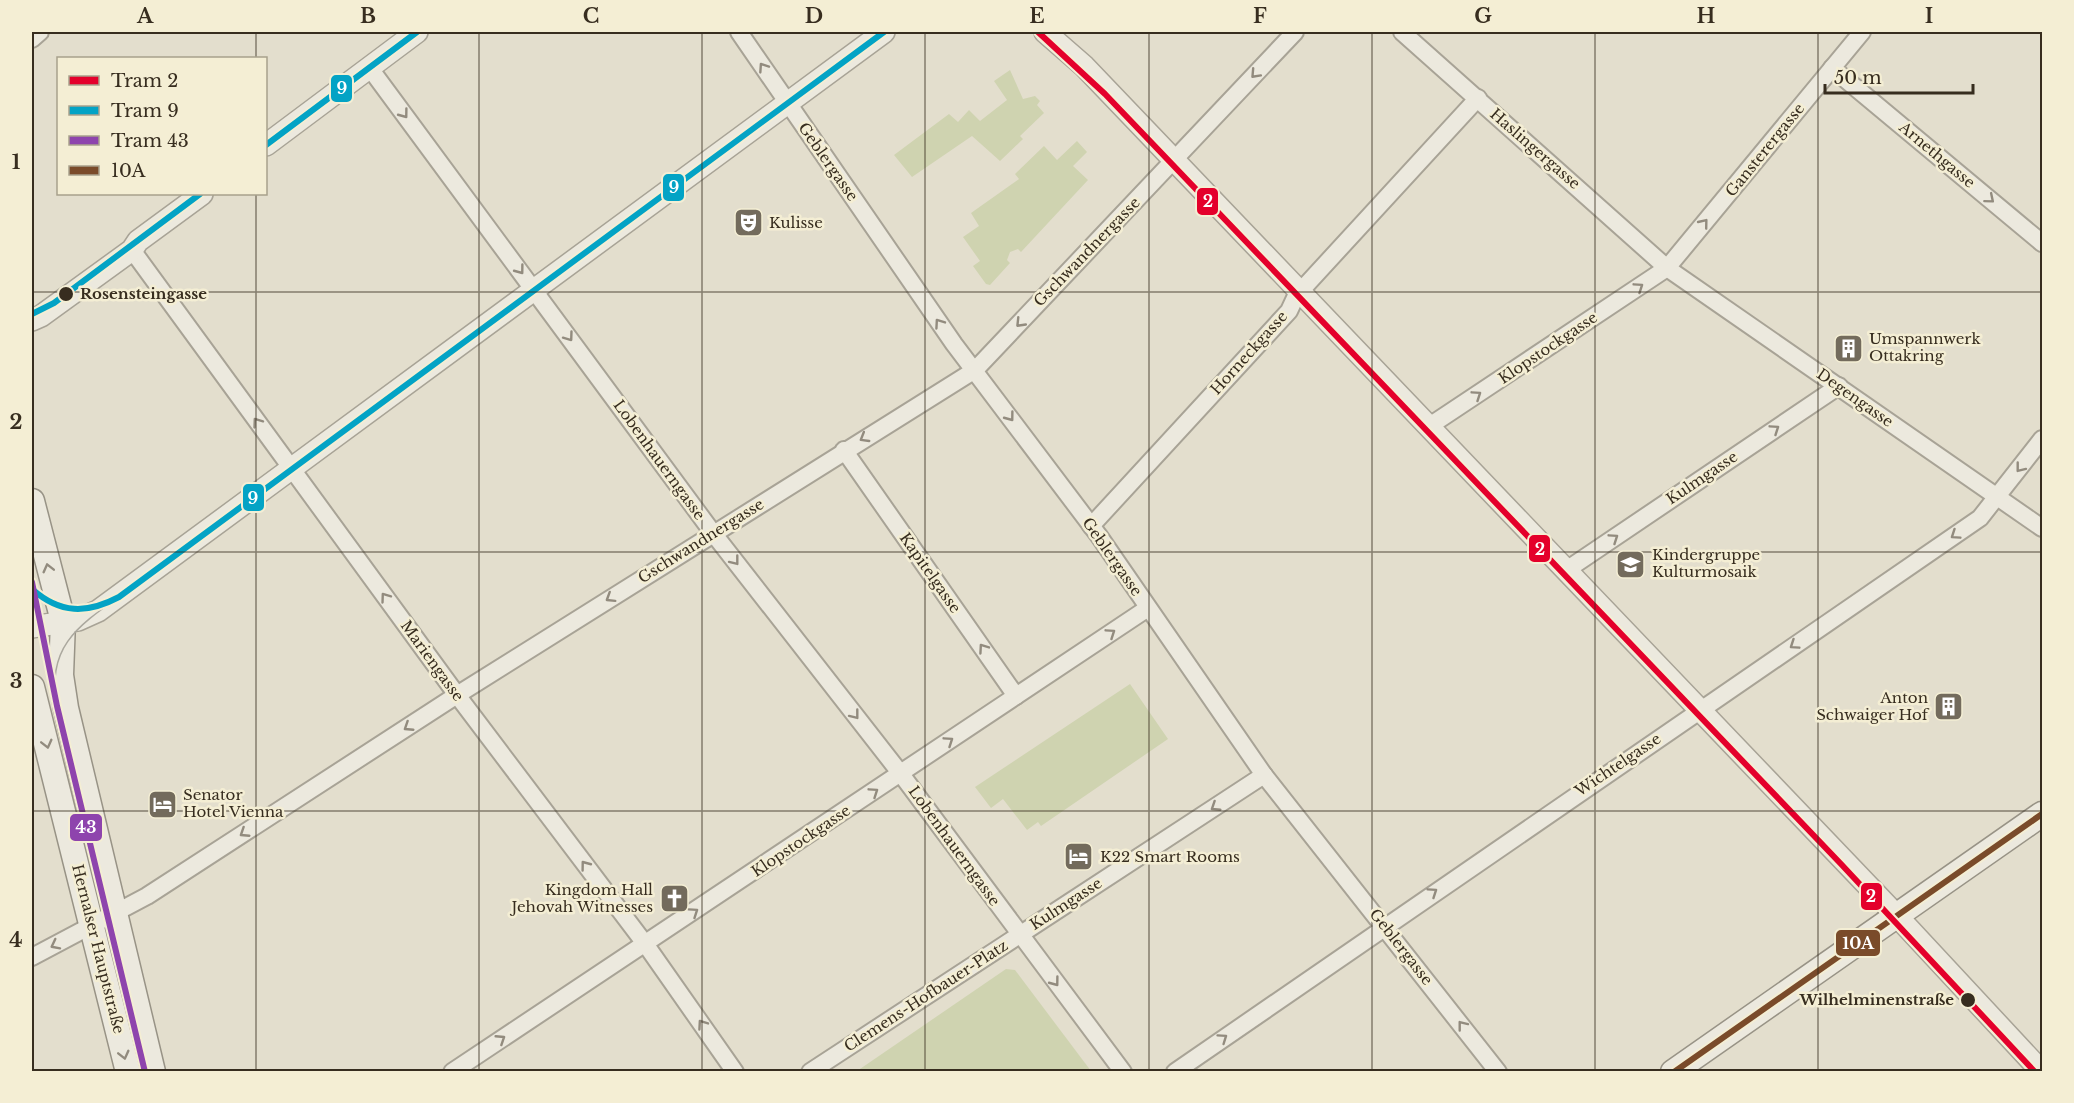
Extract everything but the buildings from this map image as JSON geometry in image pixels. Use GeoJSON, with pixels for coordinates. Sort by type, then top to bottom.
{"type":"FeatureCollection","features":[{"type":"Feature","properties":{"kind":"main road","name":"Hernalser Hauptstraße"},"geometry":{"type":"LineString","coordinates":[[32,501],[63,621],[62,687],[153,1071]]}},
{"type":"Feature","properties":{"kind":"main road","name":"Hernalser Hauptstraße"},"geometry":{"type":"LineString","coordinates":[[32,687],[128,1071]]}},
{"type":"Feature","properties":{"kind":"main road"},"geometry":{"type":"LineString","coordinates":[[1673,1071],[2043,814]]}},
{"type":"Feature","properties":{"kind":"street"},"geometry":{"type":"LineString","coordinates":[[32,39],[40,32]]}},
{"type":"Feature","properties":{"kind":"street"},"geometry":{"type":"LineString","coordinates":[[267,144],[417,32]]}},
{"type":"Feature","properties":{"kind":"street","name":"Geblergasse"},"geometry":{"type":"LineString","coordinates":[[739,32],[954,344],[1091,526],[1263,775],[1498,1071]]}},
{"type":"Feature","properties":{"kind":"street"},"geometry":{"type":"LineString","coordinates":[[32,627],[83,619],[98,611],[884,32]]}},
{"type":"Feature","properties":{"kind":"street"},"geometry":{"type":"LineString","coordinates":[[1045,32],[1084,66],[1896,915],[2038,1068]]}},
{"type":"Feature","properties":{"kind":"street","name":"Gschwandnergasse"},"geometry":{"type":"LineString","coordinates":[[32,957],[147,896],[457,695],[844,450],[975,370],[1294,32]]}},
{"type":"Feature","properties":{"kind":"street","name":"Haslingergasse"},"geometry":{"type":"LineString","coordinates":[[1402,32],[1667,268]]}},
{"type":"Feature","properties":{"kind":"street","name":"Gansterergasse"},"geometry":{"type":"LineString","coordinates":[[1667,268],[1862,32]]}},
{"type":"Feature","properties":{"kind":"street","name":"Lobenhauerngasse"},"geometry":{"type":"LineString","coordinates":[[369,67],[713,533],[901,774],[1019,935]]}},
{"type":"Feature","properties":{"kind":"street","name":"Arnethgasse"},"geometry":{"type":"LineString","coordinates":[[1832,68],[2043,243]]}},
{"type":"Feature","properties":{"kind":"street","name":"Horneckgasse"},"geometry":{"type":"LineString","coordinates":[[1091,526],[1289,311],[1299,292],[1478,98]]}},
{"type":"Feature","properties":{"kind":"street"},"geometry":{"type":"LineString","coordinates":[[32,320],[132,250],[138,241],[201,195]]}},
{"type":"Feature","properties":{"kind":"street","name":"Mariengasse"},"geometry":{"type":"LineString","coordinates":[[132,250],[457,695],[646,945],[735,1071]]}},
{"type":"Feature","properties":{"kind":"street","name":"Degengasse"},"geometry":{"type":"LineString","coordinates":[[1667,268],[2043,528]]}},
{"type":"Feature","properties":{"kind":"street","name":"Klopstockgasse"},"geometry":{"type":"LineString","coordinates":[[1428,427],[1667,268]]}},
{"type":"Feature","properties":{"kind":"street","name":"Kulmgasse"},"geometry":{"type":"LineString","coordinates":[[1565,571],[1839,386]]}},
{"type":"Feature","properties":{"kind":"street","name":"Wichtelgasse"},"geometry":{"type":"LineString","coordinates":[[1175,1071],[1384,925],[1980,518],[2043,440]]}},
{"type":"Feature","properties":{"kind":"street","name":"Kapitelgasse"},"geometry":{"type":"LineString","coordinates":[[844,450],[1016,696]]}},
{"type":"Feature","properties":{"kind":"street","name":"Klopstockgasse"},"geometry":{"type":"LineString","coordinates":[[452,1071],[646,945],[1148,608]]}},
{"type":"Feature","properties":{"kind":"street","name":"Kulmgasse"},"geometry":{"type":"LineString","coordinates":[[1019,935],[1263,775]]}},
{"type":"Feature","properties":{"kind":"street","name":"Clemens-Hofbauer-Platz"},"geometry":{"type":"LineString","coordinates":[[810,1071],[1019,935],[1123,1071]]}},
{"type":"Feature","properties":{"kind":"green space"},"geometry":{"type":"Polygon","coordinates":[[[1010,70],[1023,99],[1035,96],[1040,101],[1037,105],[1044,113],[1020,136],[1023,139],[1000,161],[972,136],[912,177],[894,155],[949,114],[958,122],[969,110],[980,121],[1007,100],[994,81],[1010,70]]]}},
{"type":"Feature","properties":{"kind":"green space"},"geometry":{"type":"Polygon","coordinates":[[[1077,141],[1087,152],[1073,166],[1088,180],[1021,252],[1018,249],[1010,252],[1007,260],[1010,263],[990,285],[986,284],[973,266],[980,261],[963,237],[979,226],[971,213],[1019,179],[1015,174],[1044,146],[1057,160],[1077,141]]]}},
{"type":"Feature","properties":{"kind":"green space"},"geometry":{"type":"Polygon","coordinates":[[[1130,684],[1168,739],[1041,826],[1038,822],[1027,830],[1003,799],[991,808],[975,787],[1130,684]]]}},
{"type":"Feature","properties":{"kind":"green space"},"geometry":{"type":"Polygon","coordinates":[[[1006,969],[1015,970],[1091,1071],[857,1071],[1006,969]]]}},
{"type":"Feature","properties":{"kind":"tram line","name":"9"},"geometry":{"type":"LineString","coordinates":[[267,144],[417,32]]}},
{"type":"Feature","properties":{"kind":"tram line","name":"9"},"geometry":{"type":"LineString","coordinates":[[32,589],[53,603],[74,609],[85,609],[119,597],[884,32]]}},
{"type":"Feature","properties":{"kind":"tram line","name":"2"},"geometry":{"type":"LineString","coordinates":[[1038,32],[1105,94],[1841,864],[2035,1072]]}},
{"type":"Feature","properties":{"kind":"tram line","name":"9"},"geometry":{"type":"LineString","coordinates":[[32,314],[54,303],[199,195]]}},
{"type":"Feature","properties":{"kind":"tram line"},"geometry":{"type":"LineString","coordinates":[[32,319],[54,303]]}},
{"type":"Feature","properties":{"kind":"tram line","name":"43"},"geometry":{"type":"LineString","coordinates":[[32,582],[57,706],[145,1072]]}},
{"type":"Feature","properties":{"kind":"tram line"},"geometry":{"type":"LineString","coordinates":[[57,706],[55,686],[60,654],[78,630],[119,597]]}},
{"type":"Feature","properties":{"kind":"transit line","name":"10A"},"geometry":{"type":"LineString","coordinates":[[1674,1072],[2042,814]]}},
{"type":"Feature","properties":{"kind":"place","name":"Kulisse"},"geometry":{"type":"Point","coordinates":[748,223]}},
{"type":"Feature","properties":{"kind":"place","name":"Rosensteingasse"},"geometry":{"type":"Point","coordinates":[66,294]}},
{"type":"Feature","properties":{"kind":"place","name":"Umspannwerk Ottakring"},"geometry":{"type":"Point","coordinates":[1848,348]}},
{"type":"Feature","properties":{"kind":"place","name":"Kindergruppe Kulturmosaik"},"geometry":{"type":"Point","coordinates":[1631,564]}},
{"type":"Feature","properties":{"kind":"place","name":"Anton Schwaiger Hof"},"geometry":{"type":"Point","coordinates":[1949,707]}},
{"type":"Feature","properties":{"kind":"place","name":"Senator Hotel Vienna"},"geometry":{"type":"Point","coordinates":[162,804]}},
{"type":"Feature","properties":{"kind":"place","name":"K22 Smart Rooms"},"geometry":{"type":"Point","coordinates":[1079,857]}},
{"type":"Feature","properties":{"kind":"place","name":"Kingdom Hall Jehovah Witnesses"},"geometry":{"type":"Point","coordinates":[674,899]}},
{"type":"Feature","properties":{"kind":"place","name":"Wilhelminenstraße"},"geometry":{"type":"Point","coordinates":[1968,1000]}}]}
